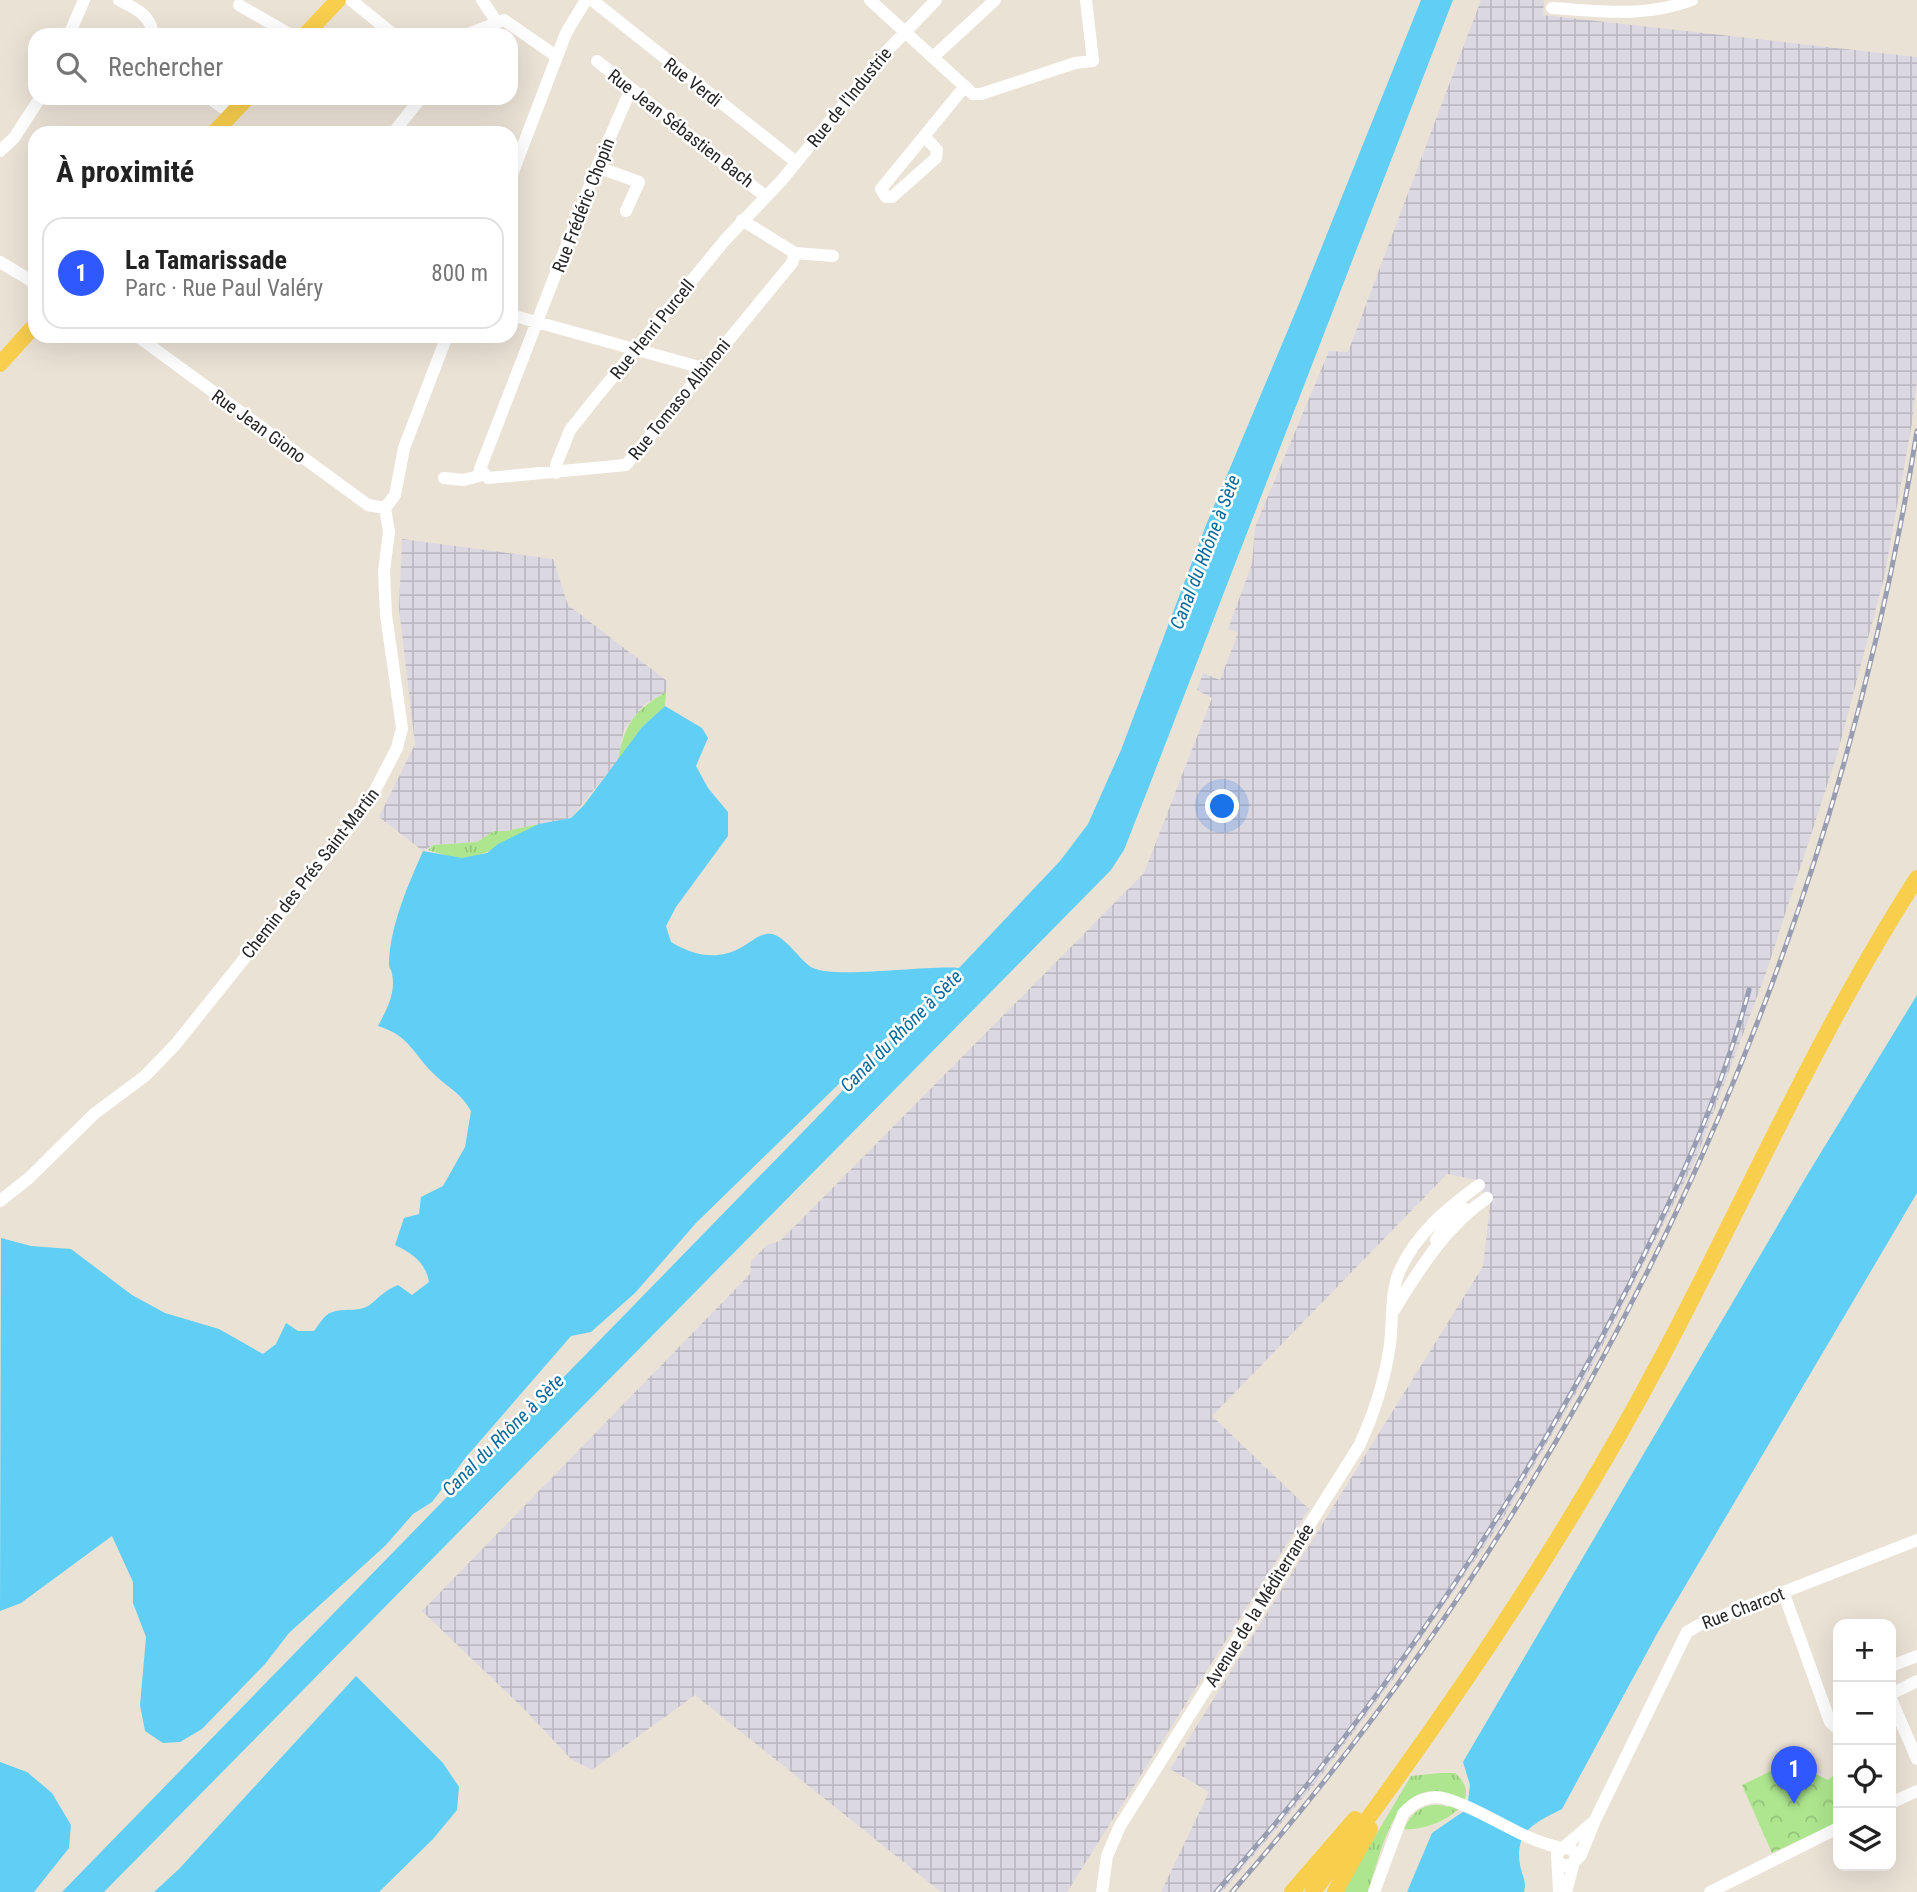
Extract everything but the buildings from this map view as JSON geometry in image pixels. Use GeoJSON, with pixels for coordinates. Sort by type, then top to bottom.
{"type":"FeatureCollection","features":[{"type":"Feature","properties":{"kind":"main road"},"geometry":{"type":"LineString","coordinates":[[312,28],[338,0]]}},
{"type":"Feature","properties":{"kind":"main road"},"geometry":{"type":"LineString","coordinates":[[221,126],[240,105]]}},
{"type":"Feature","properties":{"kind":"main road"},"geometry":{"type":"LineString","coordinates":[[0,364],[28,333]]}},
{"type":"Feature","properties":{"kind":"main road"},"geometry":{"type":"LineString","coordinates":[[0,371],[28,341]]}},
{"type":"Feature","properties":{"kind":"main road"},"geometry":{"type":"LineString","coordinates":[[1313,1892],[1411,1757],[1552,1549],[1634,1408],[1832,1022],[1917,878]]}},
{"type":"Feature","properties":{"kind":"main road"},"geometry":{"type":"LineString","coordinates":[[1292,1892],[1411,1757]]}},
{"type":"Feature","properties":{"kind":"main road"},"geometry":{"type":"LineString","coordinates":[[1335,1892],[1411,1757]]}},
{"type":"Feature","properties":{"kind":"street"},"geometry":{"type":"LineString","coordinates":[[72,28],[84,0]]}},
{"type":"Feature","properties":{"kind":"street"},"geometry":{"type":"LineString","coordinates":[[119,0],[145,16],[152,23],[152,28]]}},
{"type":"Feature","properties":{"kind":"street"},"geometry":{"type":"LineString","coordinates":[[351,0],[385,28]]}},
{"type":"Feature","properties":{"kind":"street"},"geometry":{"type":"LineString","coordinates":[[482,0],[496,21]]}},
{"type":"Feature","properties":{"kind":"street"},"geometry":{"type":"LineString","coordinates":[[518,158],[556,56],[589,0]]}},
{"type":"Feature","properties":{"kind":"street","name":"Rue Verdi"},"geometry":{"type":"LineString","coordinates":[[589,0],[796,162]]}},
{"type":"Feature","properties":{"kind":"street"},"geometry":{"type":"LineString","coordinates":[[870,0],[972,94],[981,94],[1075,63],[1093,61],[1086,0]]}},
{"type":"Feature","properties":{"kind":"street","name":"Rue de l'Industrie"},"geometry":{"type":"LineString","coordinates":[[765,196],[903,32],[936,0]]}},
{"type":"Feature","properties":{"kind":"street"},"geometry":{"type":"LineString","coordinates":[[933,57],[995,0]]}},
{"type":"Feature","properties":{"kind":"street"},"geometry":{"type":"LineString","coordinates":[[1552,8],[1629,13],[1667,10],[1692,0]]}},
{"type":"Feature","properties":{"kind":"street"},"geometry":{"type":"LineString","coordinates":[[239,5],[279,28]]}},
{"type":"Feature","properties":{"kind":"street"},"geometry":{"type":"LineString","coordinates":[[480,28],[496,21],[512,22],[556,56]]}},
{"type":"Feature","properties":{"kind":"street","name":"Rue Jean Sébastien Bach"},"geometry":{"type":"LineString","coordinates":[[597,61],[630,91],[765,196]]}},
{"type":"Feature","properties":{"kind":"street"},"geometry":{"type":"LineString","coordinates":[[926,138],[928,131],[965,86]]}},
{"type":"Feature","properties":{"kind":"street","name":"Rue Frédéric Chopin"},"geometry":{"type":"LineString","coordinates":[[537,321],[597,167],[630,91]]}},
{"type":"Feature","properties":{"kind":"street"},"geometry":{"type":"LineString","coordinates":[[0,151],[14,138],[35,105]]}},
{"type":"Feature","properties":{"kind":"street"},"geometry":{"type":"LineString","coordinates":[[219,105],[232,114]]}},
{"type":"Feature","properties":{"kind":"street"},"geometry":{"type":"LineString","coordinates":[[399,126],[415,105]]}},
{"type":"Feature","properties":{"kind":"street"},"geometry":{"type":"LineString","coordinates":[[926,138],[937,150],[936,158],[891,197],[886,197],[881,190],[919,140],[926,138]]}},
{"type":"Feature","properties":{"kind":"street"},"geometry":{"type":"LineString","coordinates":[[597,167],[639,181],[626,211]]}},
{"type":"Feature","properties":{"kind":"street","name":"Rue Henri Purcell"},"geometry":{"type":"LineString","coordinates":[[556,473],[556,465],[570,430],[742,220],[765,196]]}},
{"type":"Feature","properties":{"kind":"street"},"geometry":{"type":"LineString","coordinates":[[742,220],[796,253],[833,256]]}},
{"type":"Feature","properties":{"kind":"street","name":"Rue Tomaso Albinoni"},"geometry":{"type":"LineString","coordinates":[[444,478],[464,480],[482,475],[488,478],[626,465],[792,263],[796,253]]}},
{"type":"Feature","properties":{"kind":"street"},"geometry":{"type":"LineString","coordinates":[[0,262],[28,276]]}},
{"type":"Feature","properties":{"kind":"street"},"geometry":{"type":"LineString","coordinates":[[518,317],[703,368]]}},
{"type":"Feature","properties":{"kind":"street"},"geometry":{"type":"LineString","coordinates":[[482,475],[480,469],[537,321]]}},
{"type":"Feature","properties":{"kind":"street","name":"Rue Jean Giono"},"geometry":{"type":"LineString","coordinates":[[147,343],[369,505],[385,508]]}},
{"type":"Feature","properties":{"kind":"street","name":"Chemin des Prés Saint-Martin"},"geometry":{"type":"LineString","coordinates":[[0,1202],[29,1178],[94,1114],[145,1076],[175,1045],[372,798],[392,761],[402,728],[386,615],[384,571],[389,532],[385,508],[395,495],[404,448],[444,343]]}},
{"type":"Feature","properties":{"kind":"street","name":"Avenue de la Méditerranée"},"geometry":{"type":"LineString","coordinates":[[1102,1892],[1107,1856],[1121,1826],[1359,1446],[1377,1403],[1399,1271],[1417,1240],[1479,1185]]}},
{"type":"Feature","properties":{"kind":"street","name":"Avenue de la Méditerranée"},"geometry":{"type":"LineString","coordinates":[[1430,1253],[1471,1209],[1487,1198]]}},
{"type":"Feature","properties":{"kind":"street","name":"Avenue de la Méditerranée"},"geometry":{"type":"LineString","coordinates":[[1452,1210],[1471,1209]]}},
{"type":"Feature","properties":{"kind":"street","name":"Avenue de la Méditerranée"},"geometry":{"type":"LineString","coordinates":[[1394,1310],[1430,1253],[1452,1210]]}},
{"type":"Feature","properties":{"kind":"street","name":"Rue Charcot"},"geometry":{"type":"LineString","coordinates":[[1566,1892],[1575,1861],[1581,1855],[1595,1820],[1686,1632],[1917,1540]]}},
{"type":"Feature","properties":{"kind":"street"},"geometry":{"type":"LineString","coordinates":[[1784,1594],[1833,1725]]}},
{"type":"Feature","properties":{"kind":"street"},"geometry":{"type":"LineString","coordinates":[[1896,1664],[1917,1656]]}},
{"type":"Feature","properties":{"kind":"street"},"geometry":{"type":"LineString","coordinates":[[1896,1692],[1917,1681]]}},
{"type":"Feature","properties":{"kind":"street"},"geometry":{"type":"LineString","coordinates":[[1896,1711],[1917,1759]]}},
{"type":"Feature","properties":{"kind":"street"},"geometry":{"type":"LineString","coordinates":[[1896,1800],[1917,1790]]}},
{"type":"Feature","properties":{"kind":"street"},"geometry":{"type":"LineString","coordinates":[[1374,1892],[1404,1814],[1411,1804],[1427,1798],[1445,1798],[1560,1854],[1574,1851],[1575,1861]]}},
{"type":"Feature","properties":{"kind":"street","name":"Rue Charcot"},"geometry":{"type":"LineString","coordinates":[[1560,1854],[1595,1820]]}},
{"type":"Feature","properties":{"kind":"street"},"geometry":{"type":"LineString","coordinates":[[1710,1892],[1833,1830]]}},
{"type":"Feature","properties":{"kind":"street"},"geometry":{"type":"LineString","coordinates":[[1559,1892],[1560,1854]]}},
{"type":"Feature","properties":{"kind":"shaded area"},"geometry":{"type":"Polygon","coordinates":[[[1481,0],[1544,0],[1543,15],[1917,57],[1917,379],[1912,423],[1884,578],[1837,755],[1765,976],[1696,1159],[1596,1359],[1500,1524],[1394,1678],[1315,1784],[1222,1892],[1161,1892],[1209,1792],[1170,1769],[1483,1266],[1490,1204],[1476,1180],[1447,1174],[1212,1416],[1309,1509],[1067,1892],[941,1892],[695,1695],[592,1770],[571,1759],[526,1711],[422,1611],[750,1274],[751,1261],[767,1245],[780,1241],[1144,873],[1212,698],[1197,690],[1203,673],[1220,680],[1238,633],[1228,629],[1252,564],[1255,527],[1329,351],[1348,352],[1481,0]]]}},
{"type":"Feature","properties":{"kind":"shaded area"},"geometry":{"type":"Polygon","coordinates":[[[402,539],[553,559],[568,605],[667,681],[666,692],[644,705],[624,729],[618,760],[571,818],[507,831],[494,831],[477,842],[433,845],[423,851],[379,817],[415,744],[399,608],[402,539]]]}},
{"type":"Feature","properties":{"kind":"green space"},"geometry":{"type":"Polygon","coordinates":[[[666,692],[665,706],[642,727],[618,760],[624,736],[633,719],[646,705],[666,692]]]}},
{"type":"Feature","properties":{"kind":"green space"},"geometry":{"type":"Polygon","coordinates":[[[539,824],[491,850],[471,857],[454,857],[428,850],[433,845],[477,842],[494,831],[539,824]]]}},
{"type":"Feature","properties":{"kind":"green space"},"geometry":{"type":"Polygon","coordinates":[[[1796,1759],[1801,1767],[1828,1780],[1833,1776],[1833,1824],[1772,1853],[1742,1785],[1796,1759]]]}},
{"type":"Feature","properties":{"kind":"green space"},"geometry":{"type":"Polygon","coordinates":[[[1455,1773],[1464,1784],[1466,1795],[1462,1805],[1442,1821],[1416,1829],[1404,1829],[1416,1812],[1427,1806],[1448,1807],[1453,1795],[1433,1791],[1417,1795],[1404,1805],[1394,1820],[1385,1838],[1368,1892],[1342,1892],[1411,1776],[1455,1773]]]}},
{"type":"Feature","properties":{"kind":"water","name":"Canal du Rhône à Sète"},"geometry":{"type":"Polygon","coordinates":[[[1421,0],[1453,0],[1148,789],[1124,850],[1111,870],[104,1892],[62,1892],[826,1108],[957,969],[696,1223],[635,1293],[591,1332],[571,1336],[467,1456],[432,1502],[413,1514],[386,1545],[289,1633],[265,1664],[202,1729],[180,1742],[163,1743],[145,1731],[140,1705],[146,1637],[133,1603],[133,1582],[112,1536],[21,1603],[0,1611],[1,1238],[31,1246],[71,1249],[132,1295],[165,1313],[219,1329],[263,1354],[276,1344],[286,1323],[298,1331],[314,1331],[328,1314],[366,1307],[398,1285],[412,1295],[429,1282],[425,1269],[417,1259],[395,1245],[404,1218],[419,1214],[421,1197],[443,1186],[465,1147],[471,1111],[459,1095],[428,1068],[405,1041],[378,1026],[392,994],[393,981],[389,965],[396,920],[423,851],[462,858],[487,853],[498,844],[539,824],[571,818],[584,805],[642,727],[665,706],[702,728],[708,738],[696,766],[708,788],[728,812],[728,836],[676,907],[666,926],[671,942],[688,951],[715,955],[733,951],[757,937],[772,934],[785,941],[813,968],[825,971],[959,968],[1060,861],[1088,824],[1121,750],[1206,525],[1298,306],[1421,0]]]}},
{"type":"Feature","properties":{"kind":"water"},"geometry":{"type":"Polygon","coordinates":[[[1917,995],[1917,1193],[1658,1632],[1562,1809],[1536,1823],[1524,1835],[1519,1853],[1525,1882],[1524,1892],[1407,1892],[1432,1833],[1467,1809],[1470,1785],[1463,1762],[1809,1172],[1917,995]]]}},
{"type":"Feature","properties":{"kind":"water"},"geometry":{"type":"Polygon","coordinates":[[[356,1676],[443,1763],[459,1787],[457,1810],[433,1839],[379,1892],[154,1892],[179,1869],[356,1676]]]}},
{"type":"Feature","properties":{"kind":"water"},"geometry":{"type":"Polygon","coordinates":[[[0,1762],[27,1772],[52,1793],[71,1825],[69,1848],[34,1892],[0,1892],[0,1762]]]}},
{"type":"Feature","properties":{"kind":"railway"},"geometry":{"type":"LineString","coordinates":[[1232,1892],[1361,1733],[1479,1566],[1584,1391],[1677,1210],[1757,1022],[1824,829],[1878,632],[1917,431]]}},
{"type":"Feature","properties":{"kind":"railway"},"geometry":{"type":"LineString","coordinates":[[1216,1892],[1276,1823],[1388,1678],[1441,1604],[1539,1449],[1627,1289],[1680,1179],[1725,1067],[1749,990]]}},
{"type":"Feature","properties":{"kind":"place","name":"La Tamarissade"},"geometry":{"type":"Point","coordinates":[1794,1804]}}]}
